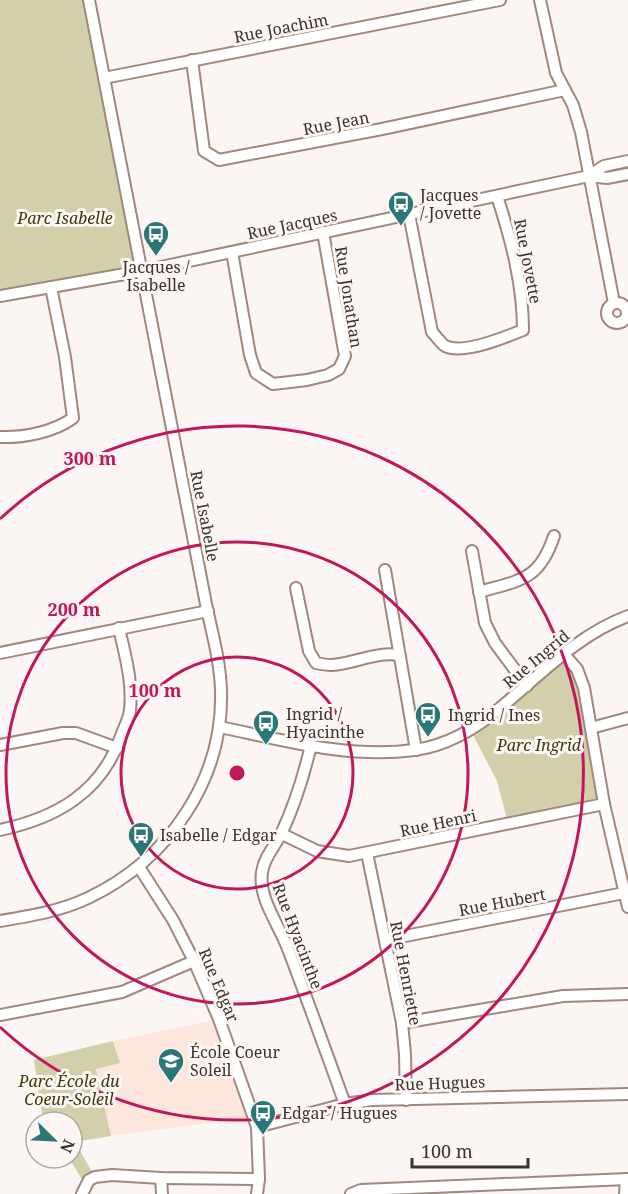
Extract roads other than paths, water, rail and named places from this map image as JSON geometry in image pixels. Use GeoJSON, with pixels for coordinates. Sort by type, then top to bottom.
{"type":"FeatureCollection","features":[{"type":"Feature","properties":{"kind":"street","name":"Rue Isabelle"},"geometry":{"type":"LineString","coordinates":[[0,921],[55,911],[87,899],[114,885],[139,867],[160,848],[191,807],[208,773],[220,727],[221,691],[218,654],[89,0]]}},
{"type":"Feature","properties":{"kind":"street","name":"Rue Joachim"},"geometry":{"type":"LineString","coordinates":[[104,78],[458,4],[500,0]]}},
{"type":"Feature","properties":{"kind":"street"},"geometry":{"type":"LineString","coordinates":[[540,0],[556,73],[573,105],[581,132],[614,303]]}},
{"type":"Feature","properties":{"kind":"street","name":"Rue Jean"},"geometry":{"type":"LineString","coordinates":[[192,60],[204,151],[219,160],[382,129],[565,90]]}},
{"type":"Feature","properties":{"kind":"street","name":"Rue Jacques"},"geometry":{"type":"LineString","coordinates":[[589,176],[604,166],[628,161]]}},
{"type":"Feature","properties":{"kind":"street","name":"Rue Jacques"},"geometry":{"type":"LineString","coordinates":[[0,296],[142,271],[589,176],[607,178],[628,174]]}},
{"type":"Feature","properties":{"kind":"street","name":"Rue Jovette"},"geometry":{"type":"LineString","coordinates":[[409,214],[432,332],[445,346],[455,348],[476,346],[497,341],[523,330],[521,293],[511,240],[497,196]]}},
{"type":"Feature","properties":{"kind":"street","name":"Rue Jonathan"},"geometry":{"type":"LineString","coordinates":[[232,252],[250,355],[256,373],[273,384],[307,380],[328,375],[339,369],[345,356],[323,232]]}},
{"type":"Feature","properties":{"kind":"street"},"geometry":{"type":"LineString","coordinates":[[0,437],[40,432],[66,423],[72,418],[65,357],[51,287]]}},
{"type":"Feature","properties":{"kind":"street"},"geometry":{"type":"LineString","coordinates":[[479,592],[521,580],[535,572],[550,548],[554,536]]}},
{"type":"Feature","properties":{"kind":"street"},"geometry":{"type":"LineString","coordinates":[[472,551],[485,623],[495,643],[527,686]]}},
{"type":"Feature","properties":{"kind":"street"},"geometry":{"type":"LineString","coordinates":[[384,570],[416,750]]}},
{"type":"Feature","properties":{"kind":"street"},"geometry":{"type":"LineString","coordinates":[[296,588],[309,651],[316,663],[331,666],[395,654],[400,656]]}},
{"type":"Feature","properties":{"kind":"street"},"geometry":{"type":"LineString","coordinates":[[0,652],[208,611]]}},
{"type":"Feature","properties":{"kind":"street","name":"Rue Ingrid"},"geometry":{"type":"LineString","coordinates":[[220,727],[361,753],[416,750],[455,738],[490,717],[563,653],[606,624],[628,616]]}},
{"type":"Feature","properties":{"kind":"street"},"geometry":{"type":"LineString","coordinates":[[0,830],[39,820],[59,811],[92,786],[107,767],[117,748],[130,712],[130,681],[119,628]]}},
{"type":"Feature","properties":{"kind":"street"},"geometry":{"type":"LineString","coordinates":[[563,653],[577,669],[580,679],[604,804],[628,907]]}},
{"type":"Feature","properties":{"kind":"street"},"geometry":{"type":"LineString","coordinates":[[591,728],[628,718]]}},
{"type":"Feature","properties":{"kind":"street"},"geometry":{"type":"LineString","coordinates":[[0,745],[63,733],[76,733],[117,748]]}},
{"type":"Feature","properties":{"kind":"street","name":"Rue Hyacinthe"},"geometry":{"type":"LineString","coordinates":[[311,745],[300,788],[282,834],[265,861],[261,871],[261,883],[268,905],[287,946],[345,1104]]}},
{"type":"Feature","properties":{"kind":"street","name":"Rue Henri"},"geometry":{"type":"LineString","coordinates":[[282,834],[317,851],[349,856],[604,804]]}},
{"type":"Feature","properties":{"kind":"street","name":"Rue Henriette"},"geometry":{"type":"LineString","coordinates":[[367,853],[402,1023],[405,1100]]}},
{"type":"Feature","properties":{"kind":"street","name":"Rue Edgar"},"geometry":{"type":"LineString","coordinates":[[139,867],[173,920],[219,1019],[257,1128],[259,1179],[257,1194]]}},
{"type":"Feature","properties":{"kind":"street","name":"Rue Hubert"},"geometry":{"type":"LineString","coordinates":[[385,940],[624,893]]}},
{"type":"Feature","properties":{"kind":"street"},"geometry":{"type":"LineString","coordinates":[[0,1015],[122,992],[194,962]]}},
{"type":"Feature","properties":{"kind":"street"},"geometry":{"type":"LineString","coordinates":[[402,1023],[563,996],[628,994]]}},
{"type":"Feature","properties":{"kind":"street","name":"Rue Hugues"},"geometry":{"type":"LineString","coordinates":[[257,1128],[282,1119],[372,1100],[628,1094]]}},
{"type":"Feature","properties":{"kind":"street"},"geometry":{"type":"LineString","coordinates":[[82,1194],[89,1180],[112,1175],[259,1179]]}},
{"type":"Feature","properties":{"kind":"street"},"geometry":{"type":"LineString","coordinates":[[162,1178],[162,1194]]}},
{"type":"Feature","properties":{"kind":"street"},"geometry":{"type":"LineString","coordinates":[[351,1194],[361,1190],[529,1188],[627,1179],[625,1194]]}},
{"type":"Feature","properties":{"kind":"place","name":"Jacques / Jovette"},"geometry":{"type":"Point","coordinates":[401,227]}},
{"type":"Feature","properties":{"kind":"place","name":"Jacques / Isabelle"},"geometry":{"type":"Point","coordinates":[156,257]}},
{"type":"Feature","properties":{"kind":"place","name":"Ingrid / Ines"},"geometry":{"type":"Point","coordinates":[428,738]}},
{"type":"Feature","properties":{"kind":"place","name":"Ingrid / Hyacinthe"},"geometry":{"type":"Point","coordinates":[266,746]}},
{"type":"Feature","properties":{"kind":"place","name":"Isabelle / Edgar"},"geometry":{"type":"Point","coordinates":[141,858]}},
{"type":"Feature","properties":{"kind":"place","name":"École Coeur Soleil"},"geometry":{"type":"Point","coordinates":[171,1084]}},
{"type":"Feature","properties":{"kind":"place","name":"Edgar / Hugues"},"geometry":{"type":"Point","coordinates":[263,1136]}},
{"type":"Feature","properties":{"kind":"park label","name":"Parc Isabelle"},"geometry":{"type":"Point","coordinates":[65,218]}},
{"type":"Feature","properties":{"kind":"park label","name":"Parc Ingrid"},"geometry":{"type":"Point","coordinates":[539,745]}},
{"type":"Feature","properties":{"kind":"park label","name":"Parc École du Coeur-Soleil"},"geometry":{"type":"Point","coordinates":[69,1090]}}]}
